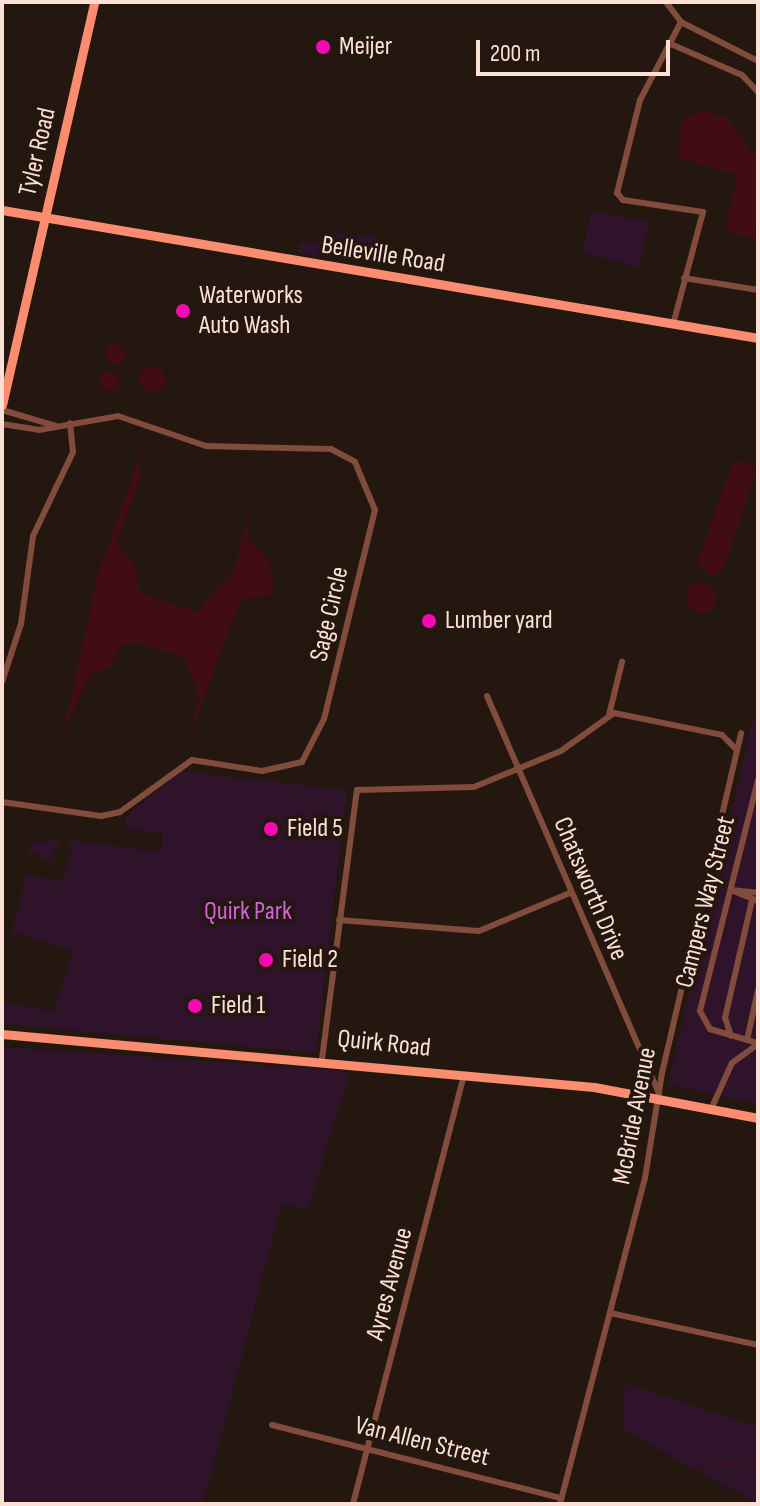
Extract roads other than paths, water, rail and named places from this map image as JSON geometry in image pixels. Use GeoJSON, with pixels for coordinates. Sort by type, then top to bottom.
{"type":"FeatureCollection","features":[{"type":"Feature","properties":{"kind":"street","name":"Tyler Road"},"geometry":{"type":"LineString","coordinates":[[2,408],[94,2]]}},
{"type":"Feature","properties":{"kind":"street"},"geometry":{"type":"LineString","coordinates":[[666,2],[681,22],[758,61]]}},
{"type":"Feature","properties":{"kind":"street"},"geometry":{"type":"LineString","coordinates":[[673,325],[703,212],[623,200],[617,193],[640,100],[673,45],[681,22]]}},
{"type":"Feature","properties":{"kind":"street"},"geometry":{"type":"LineString","coordinates":[[673,45],[742,75],[758,92]]}},
{"type":"Feature","properties":{"kind":"street","name":"Belleville Road"},"geometry":{"type":"LineString","coordinates":[[2,210],[45,220],[758,338]]}},
{"type":"Feature","properties":{"kind":"street"},"geometry":{"type":"LineString","coordinates":[[684,278],[758,290]]}},
{"type":"Feature","properties":{"kind":"street","name":"Sage Circle"},"geometry":{"type":"LineString","coordinates":[[2,408],[56,426]]}},
{"type":"Feature","properties":{"kind":"street","name":"Sage Circle"},"geometry":{"type":"LineString","coordinates":[[2,424],[56,426],[118,416],[206,446],[331,449],[365,477],[374,495],[374,526],[324,719],[302,762],[262,771],[192,760],[120,812],[101,816],[2,802]]}},
{"type":"Feature","properties":{"kind":"street"},"geometry":{"type":"LineString","coordinates":[[2,682],[21,624],[33,536],[73,452],[70,423]]}},
{"type":"Feature","properties":{"kind":"street"},"geometry":{"type":"LineString","coordinates":[[322,1059],[357,790],[449,792],[518,770],[569,747],[609,715],[622,662]]}},
{"type":"Feature","properties":{"kind":"street","name":"Chatsworth Drive"},"geometry":{"type":"LineString","coordinates":[[487,696],[570,893],[661,1096]]}},
{"type":"Feature","properties":{"kind":"street"},"geometry":{"type":"LineString","coordinates":[[609,715],[722,735],[736,752]]}},
{"type":"Feature","properties":{"kind":"street","name":"McBride Avenue"},"geometry":{"type":"LineString","coordinates":[[561,1501],[610,1313],[661,1096],[741,733]]}},
{"type":"Feature","properties":{"kind":"street","name":"Campers Way Street"},"geometry":{"type":"LineString","coordinates":[[758,780],[700,1011],[710,1029],[758,1043]]}},
{"type":"Feature","properties":{"kind":"street"},"geometry":{"type":"LineString","coordinates":[[731,890],[758,893]]}},
{"type":"Feature","properties":{"kind":"street"},"geometry":{"type":"LineString","coordinates":[[731,890],[755,900],[725,1018],[731,1036]]}},
{"type":"Feature","properties":{"kind":"street"},"geometry":{"type":"LineString","coordinates":[[339,920],[479,931],[570,893]]}},
{"type":"Feature","properties":{"kind":"street"},"geometry":{"type":"LineString","coordinates":[[747,1040],[758,990]]}},
{"type":"Feature","properties":{"kind":"street","name":"Quirk Road"},"geometry":{"type":"LineString","coordinates":[[2,1034],[322,1059],[661,1096],[758,1118]]}},
{"type":"Feature","properties":{"kind":"street"},"geometry":{"type":"LineString","coordinates":[[712,1107],[732,1063],[758,1043]]}},
{"type":"Feature","properties":{"kind":"street","name":"Ayres Avenue"},"geometry":{"type":"LineString","coordinates":[[353,1504],[464,1075]]}},
{"type":"Feature","properties":{"kind":"street"},"geometry":{"type":"LineString","coordinates":[[610,1313],[758,1345]]}},
{"type":"Feature","properties":{"kind":"street","name":"Van Allen Street"},"geometry":{"type":"LineString","coordinates":[[272,1425],[561,1501]]}},
{"type":"Feature","properties":{"kind":"waterway"},"geometry":{"type":"LineString","coordinates":[[694,1469],[758,1459]]}},
{"type":"Feature","properties":{"kind":"place","name":"Meijer"},"geometry":{"type":"Point","coordinates":[323,47]}},
{"type":"Feature","properties":{"kind":"place","name":"Waterworks Auto Wash"},"geometry":{"type":"Point","coordinates":[183,311]}},
{"type":"Feature","properties":{"kind":"place","name":"Lumber yard"},"geometry":{"type":"Point","coordinates":[429,621]}},
{"type":"Feature","properties":{"kind":"place","name":"Field 5"},"geometry":{"type":"Point","coordinates":[271,829]}},
{"type":"Feature","properties":{"kind":"place","name":"Field 2"},"geometry":{"type":"Point","coordinates":[266,960]}},
{"type":"Feature","properties":{"kind":"place","name":"Field 1"},"geometry":{"type":"Point","coordinates":[195,1006]}},
{"type":"Feature","properties":{"kind":"park label","name":"Quirk Park"},"geometry":{"type":"Point","coordinates":[248,912]}}]}
